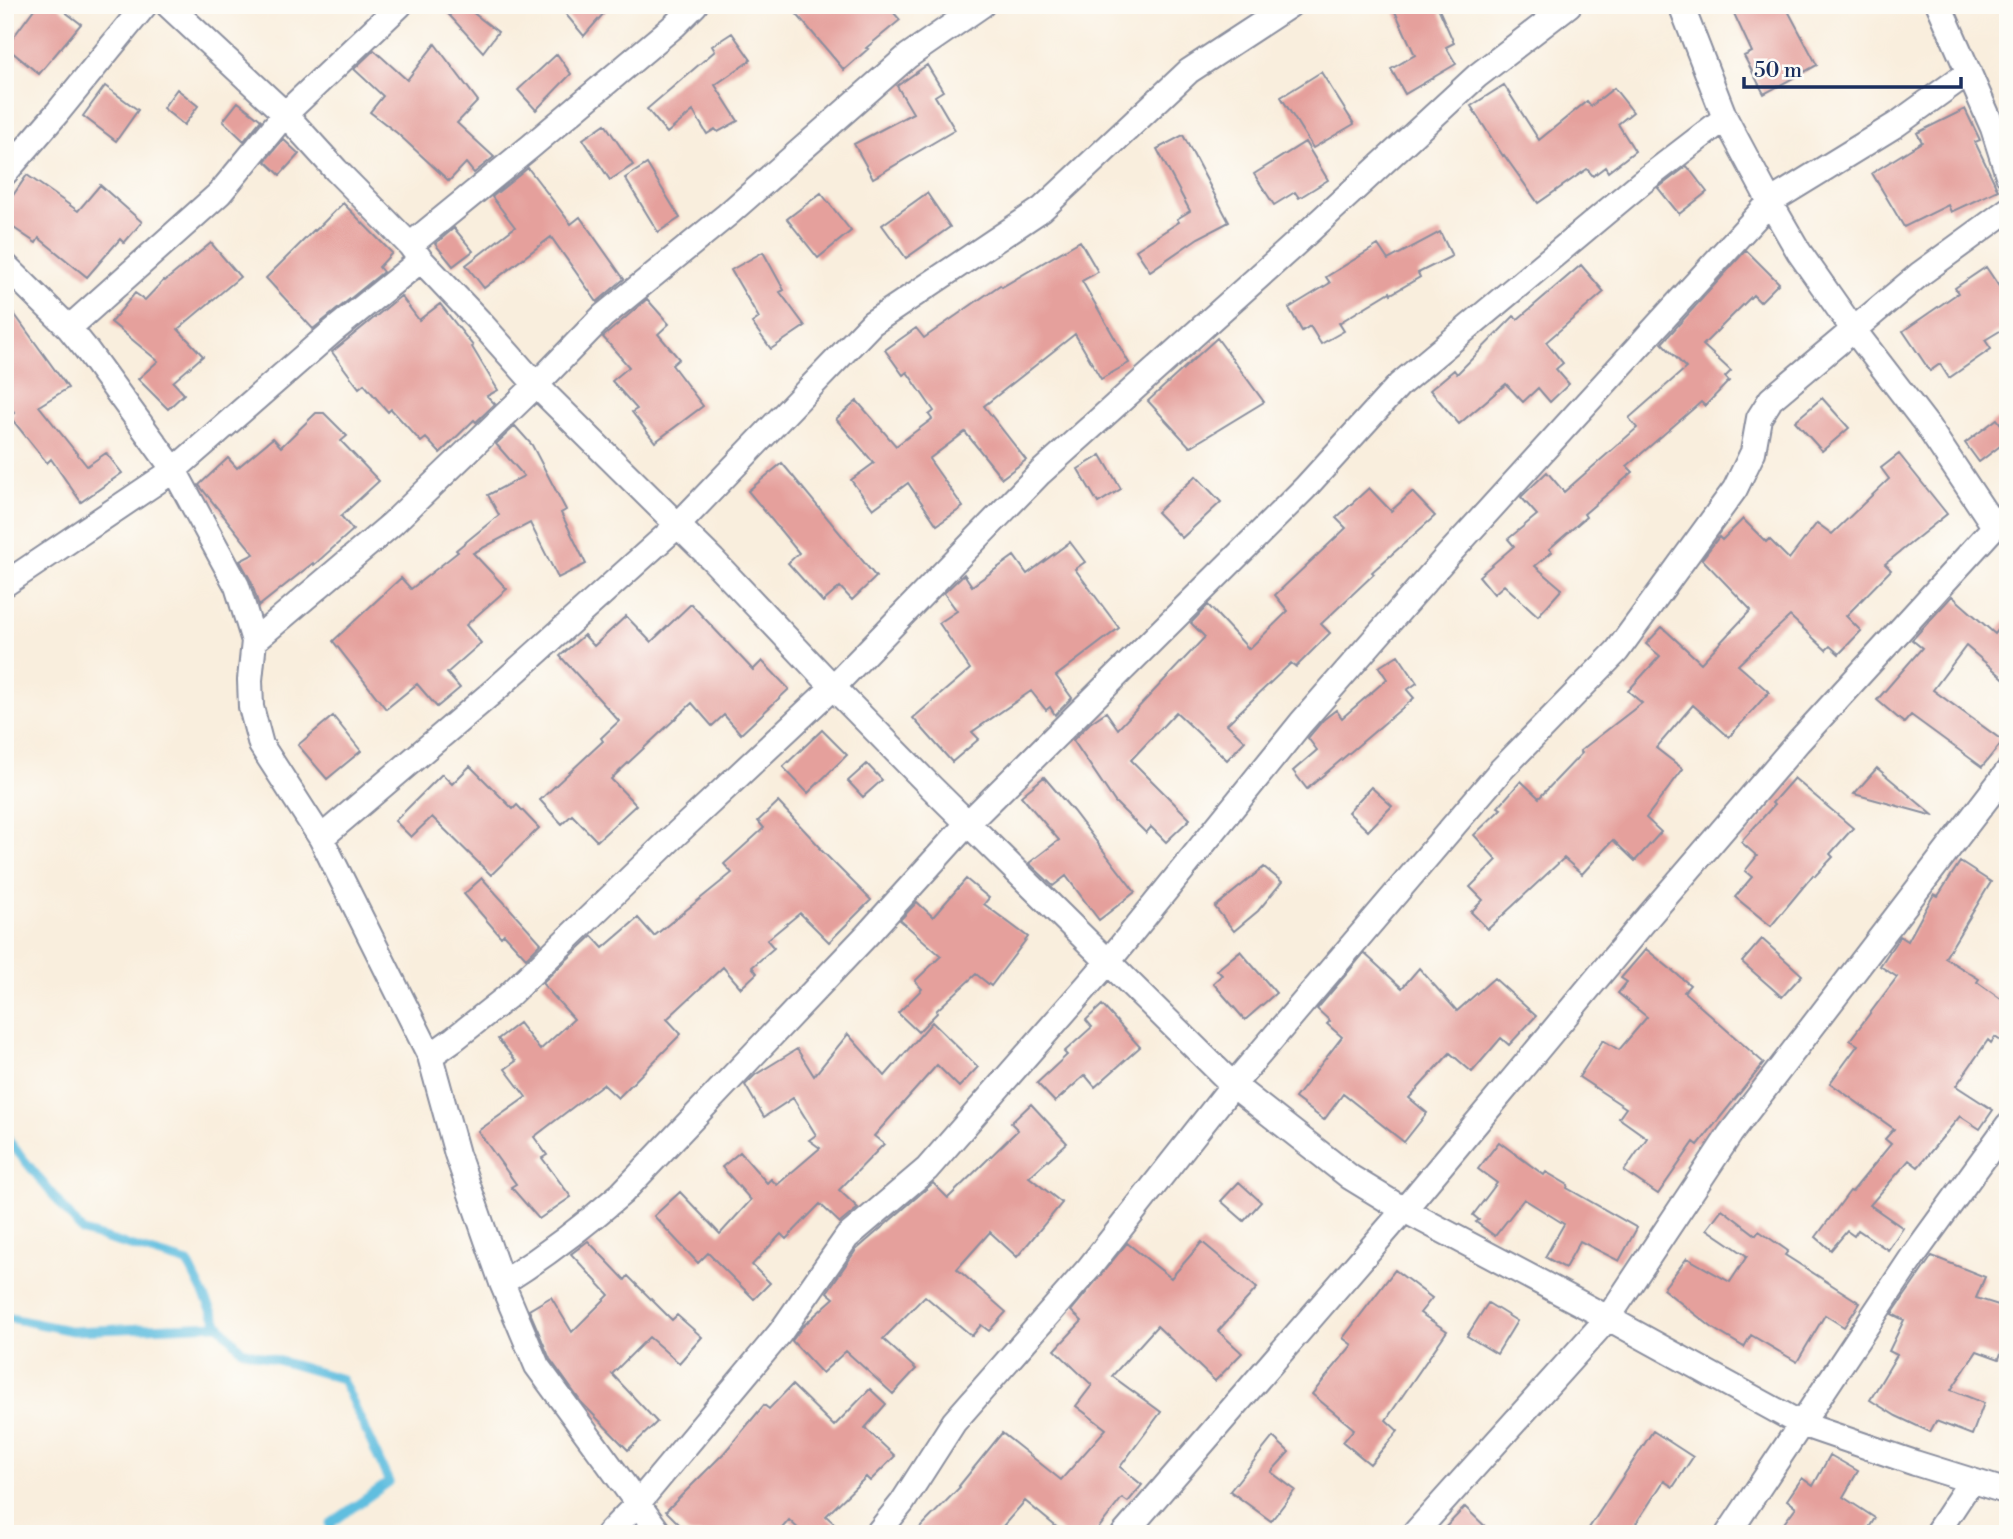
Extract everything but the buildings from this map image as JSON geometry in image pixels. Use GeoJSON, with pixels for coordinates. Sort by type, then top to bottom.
{"type":"FeatureCollection","features":[{"type":"Feature","properties":{"kind":"street"},"geometry":{"type":"LineString","coordinates":[[5,173],[145,5]]}},
{"type":"Feature","properties":{"kind":"street"},"geometry":{"type":"LineString","coordinates":[[168,5],[285,114],[536,385],[678,525],[968,823],[1233,1085],[1341,1170],[1404,1210],[1801,1424],[2008,1492]]}},
{"type":"Feature","properties":{"kind":"street"},"geometry":{"type":"LineString","coordinates":[[69,328],[220,193],[285,114],[400,5]]}},
{"type":"Feature","properties":{"kind":"street"},"geometry":{"type":"LineString","coordinates":[[5,584],[174,470],[333,331],[541,139],[695,5]]}},
{"type":"Feature","properties":{"kind":"street"},"geometry":{"type":"LineString","coordinates":[[254,641],[392,524],[536,385],[603,316],[727,215],[908,56],[982,5]]}},
{"type":"Feature","properties":{"kind":"street"},"geometry":{"type":"LineString","coordinates":[[321,838],[495,690],[678,525],[872,323],[1042,209],[1189,71],[1290,5]]}},
{"type":"Feature","properties":{"kind":"street"},"geometry":{"type":"LineString","coordinates":[[430,1056],[508,998],[673,837],[833,687],[1040,473],[1477,76],[1569,5]]}},
{"type":"Feature","properties":{"kind":"street"},"geometry":{"type":"LineString","coordinates":[[1124,1534],[1404,1210],[1642,924],[1798,742],[2001,519],[1853,328],[1799,252],[1725,118],[1681,5]]}},
{"type":"Feature","properties":{"kind":"street"},"geometry":{"type":"LineString","coordinates":[[1939,5],[1993,128],[2008,175]]}},
{"type":"Feature","properties":{"kind":"street"},"geometry":{"type":"LineString","coordinates":[[608,1534],[638,1503],[780,1333],[847,1237],[927,1169],[1108,962],[1310,713],[1449,554],[1770,202],[1897,124],[1969,72]]}},
{"type":"Feature","properties":{"kind":"street"},"geometry":{"type":"LineString","coordinates":[[502,1283],[583,1228],[622,1193],[866,936],[968,823],[1269,524],[1399,385],[1642,182],[1725,118]]}},
{"type":"Feature","properties":{"kind":"street"},"geometry":{"type":"LineString","coordinates":[[877,1534],[902,1503],[954,1422],[1089,1268],[1233,1085],[1501,771],[1617,651],[1735,489],[1753,452],[1759,418],[1771,399],[1930,266],[2008,211]]}},
{"type":"Feature","properties":{"kind":"street"},"geometry":{"type":"LineString","coordinates":[[5,265],[69,328],[174,470],[237,586],[254,641],[250,680],[251,707],[261,745],[321,838],[430,1056],[457,1154],[502,1283],[537,1366],[660,1534]]}},
{"type":"Feature","properties":{"kind":"street"},"geometry":{"type":"LineString","coordinates":[[1414,1534],[1608,1318],[1730,1134],[2008,771]]}},
{"type":"Feature","properties":{"kind":"street"},"geometry":{"type":"LineString","coordinates":[[1728,1534],[1913,1256],[2008,1125]]}},
{"type":"Feature","properties":{"kind":"street"},"geometry":{"type":"LineString","coordinates":[[1936,1534],[1971,1481]]}},
{"type":"Feature","properties":{"kind":"waterway"},"geometry":{"type":"LineString","coordinates":[[5,1131],[8,1140],[83,1232],[188,1263],[219,1325],[242,1350],[342,1379],[389,1482],[330,1524],[332,1534]]}},
{"type":"Feature","properties":{"kind":"waterway"},"geometry":{"type":"LineString","coordinates":[[5,1317],[73,1331],[219,1325]]}}]}
